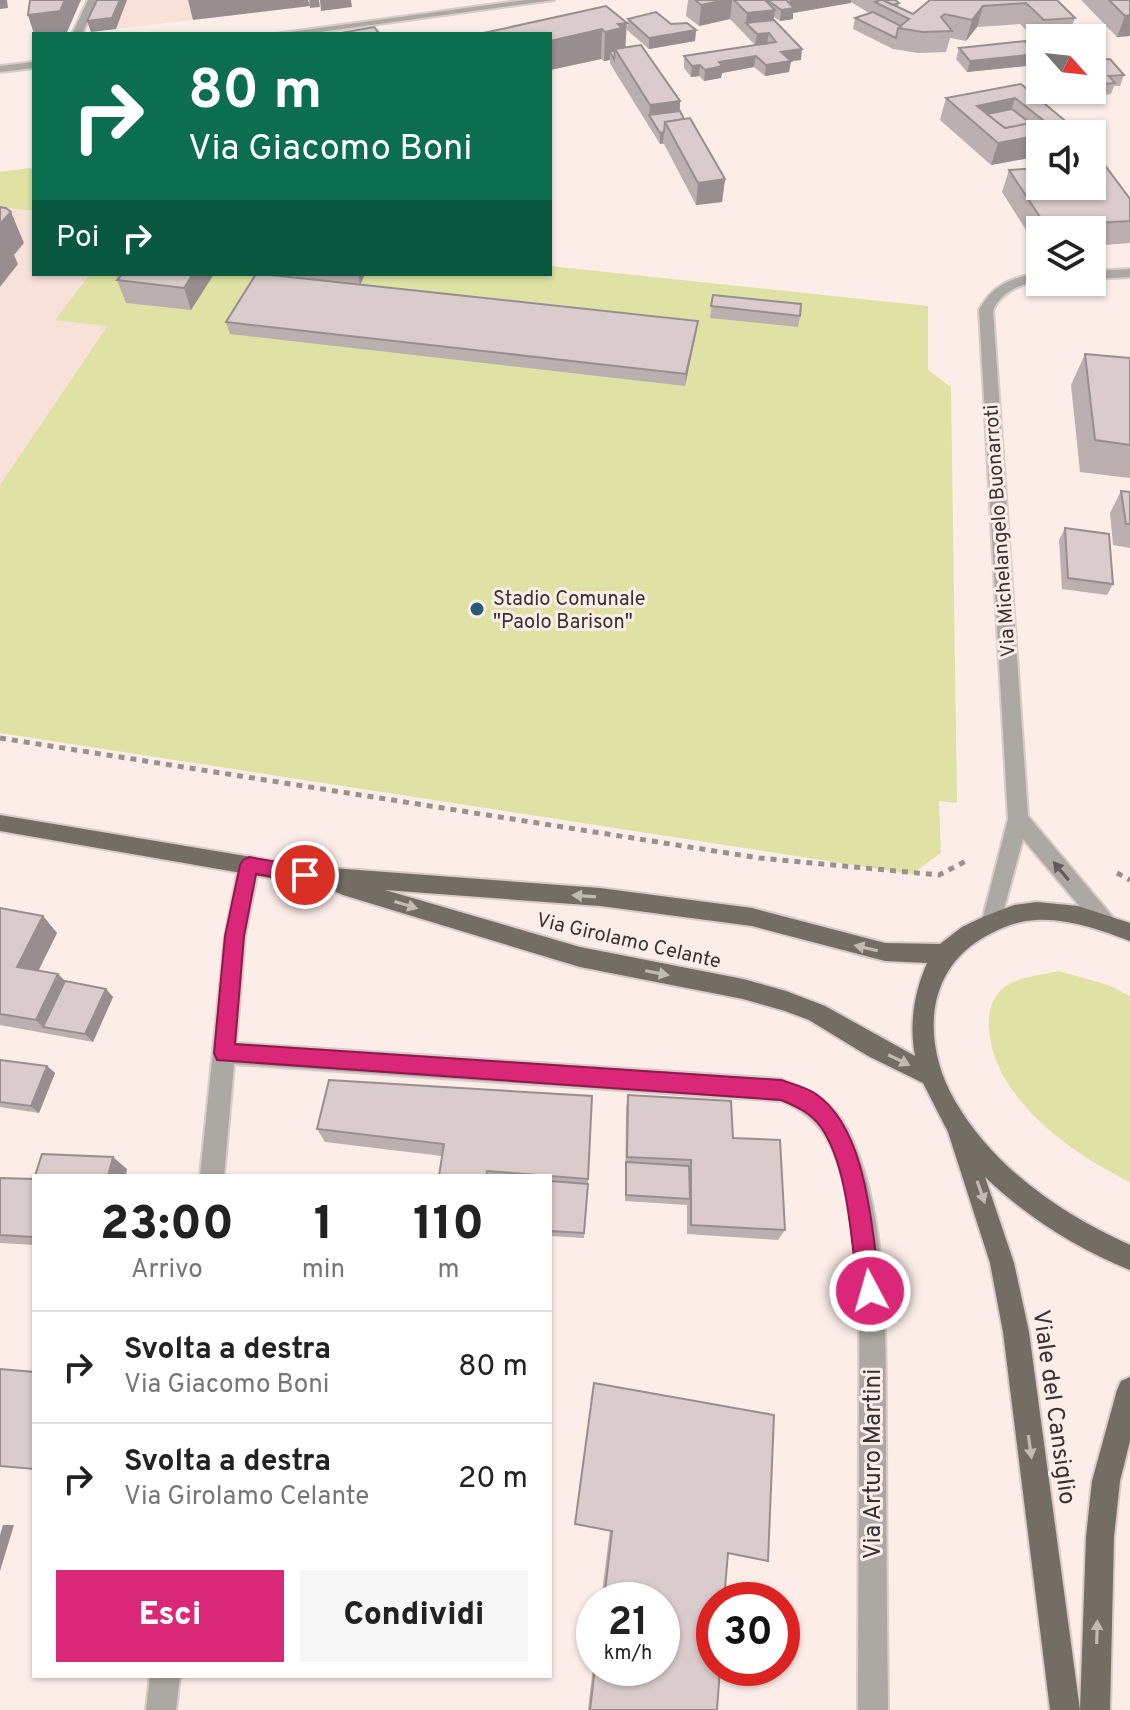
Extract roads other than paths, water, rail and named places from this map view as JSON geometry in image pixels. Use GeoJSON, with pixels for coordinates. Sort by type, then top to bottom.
{"type":"FeatureCollection","features":[{"type":"Feature","properties":{"kind":"main road","name":"Via Girolamo Celante"},"geometry":{"type":"LineString","coordinates":[[0,823],[305,875],[600,897],[752,917],[885,952],[944,954]]}},
{"type":"Feature","properties":{"kind":"main road","name":"Via Girolamo Celante"},"geometry":{"type":"LineString","coordinates":[[305,875],[580,957],[743,989],[786,1001],[817,1013],[876,1049],[932,1076]]}},
{"type":"Feature","properties":{"kind":"main road"},"geometry":{"type":"LineString","coordinates":[[1130,932],[1105,922],[1050,912],[1025,912],[992,921],[944,954],[926,994],[923,1035],[932,1076],[954,1119],[1006,1183],[1063,1225],[1130,1258]]}},
{"type":"Feature","properties":{"kind":"main road","name":"Viale del Cansiglio"},"geometry":{"type":"LineString","coordinates":[[954,1119],[982,1194],[1002,1263],[1016,1332],[1065,1710]]}},
{"type":"Feature","properties":{"kind":"main road","name":"Viale del Cansiglio"},"geometry":{"type":"LineString","coordinates":[[1095,1710],[1100,1537],[1115,1439],[1130,1390]]}},
{"type":"Feature","properties":{"kind":"street"},"geometry":{"type":"LineString","coordinates":[[78,32],[93,0]]}},
{"type":"Feature","properties":{"kind":"street"},"geometry":{"type":"LineString","coordinates":[[296,32],[549,0]]}},
{"type":"Feature","properties":{"kind":"street"},"geometry":{"type":"LineString","coordinates":[[0,69],[32,65]]}},
{"type":"Feature","properties":{"kind":"street"},"geometry":{"type":"LineString","coordinates":[[1106,274],[1130,273]]}},
{"type":"Feature","properties":{"kind":"street","name":"Via Michelangelo Buonarroti"},"geometry":{"type":"LineString","coordinates":[[992,921],[1018,819],[986,310],[996,292],[1026,279]]}},
{"type":"Feature","properties":{"kind":"street"},"geometry":{"type":"LineString","coordinates":[[1018,819],[1105,922]]}},
{"type":"Feature","properties":{"kind":"street"},"geometry":{"type":"LineString","coordinates":[[212,1174],[235,936],[249,865]]}},
{"type":"Feature","properties":{"kind":"street","name":"Via Arturo Martini"},"geometry":{"type":"LineString","coordinates":[[224,1053],[781,1090],[807,1100],[828,1119],[848,1159],[867,1260],[872,1322],[873,1710]]}},
{"type":"Feature","properties":{"kind":"street"},"geometry":{"type":"LineString","coordinates":[[161,1710],[165,1678]]}},
{"type":"Feature","properties":{"kind":"place","name":"Stadio Comunale \"Paolo Barison\""},"geometry":{"type":"Point","coordinates":[477,609]}}]}
